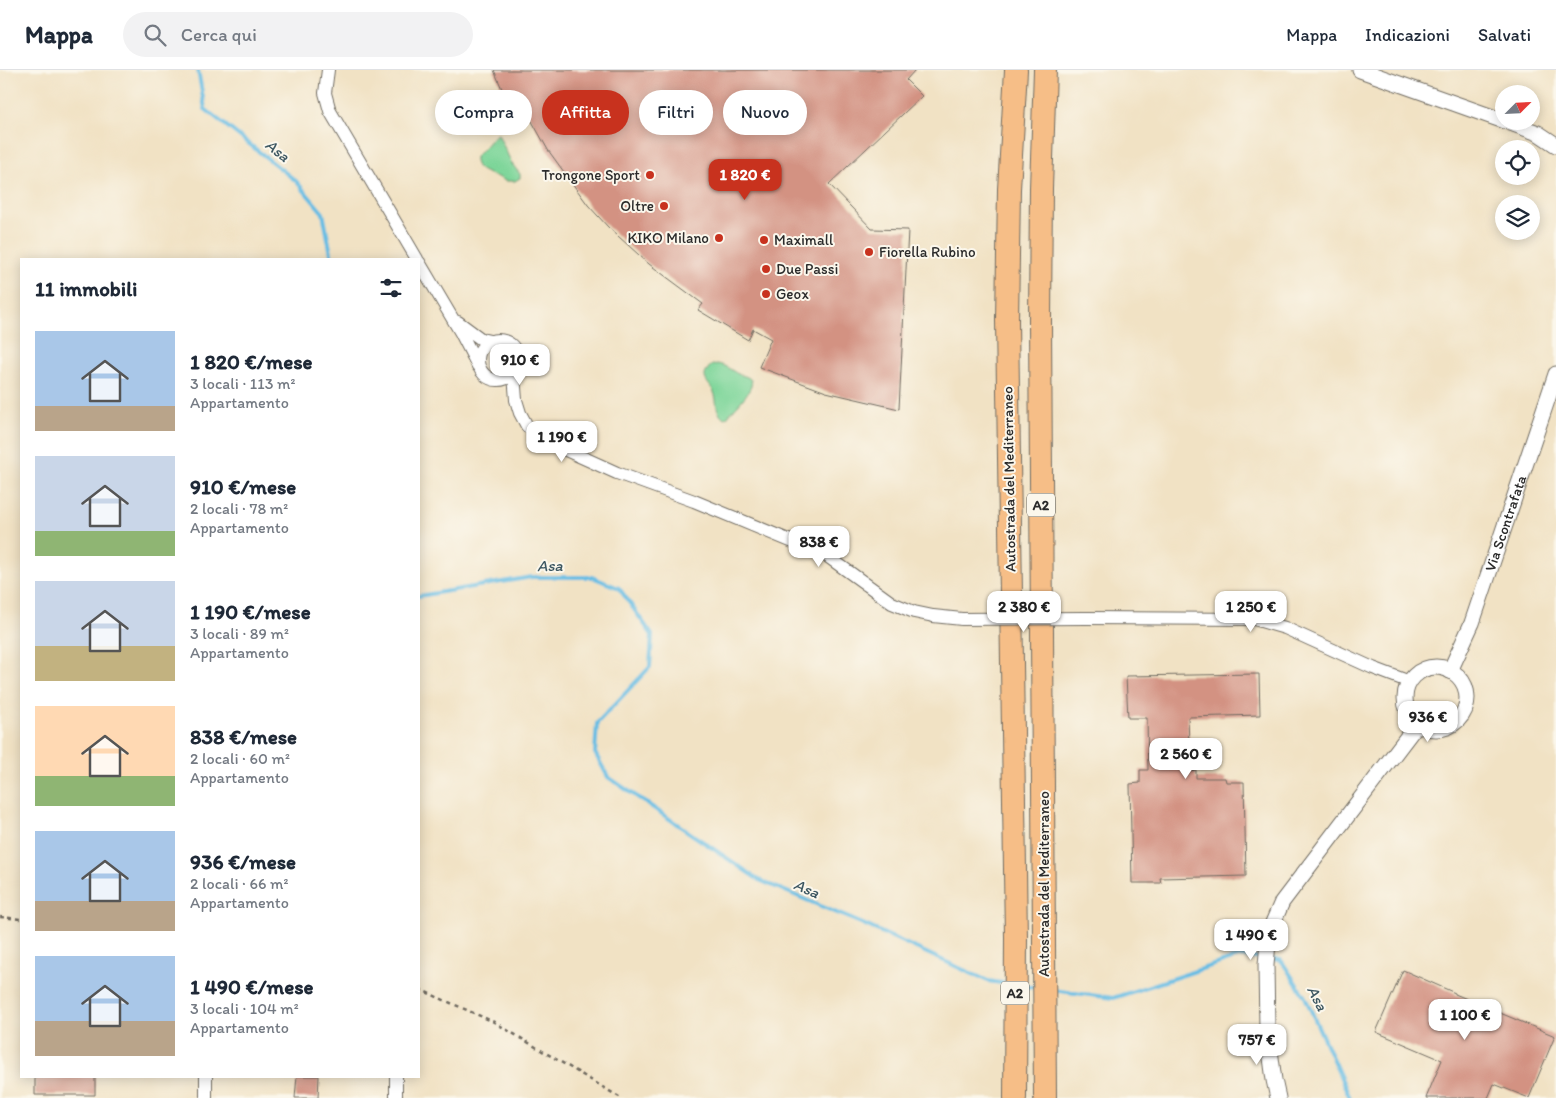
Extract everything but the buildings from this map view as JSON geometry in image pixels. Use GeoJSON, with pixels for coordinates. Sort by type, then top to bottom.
{"type":"FeatureCollection","features":[{"type":"Feature","properties":{"kind":"highway","name":"Autostrada del Mediterraneo"},"geometry":{"type":"LineString","coordinates":[[1015,1098],[1016,938],[1007,321],[1009,188],[1016,70]]}},
{"type":"Feature","properties":{"kind":"highway","name":"Autostrada del Mediterraneo"},"geometry":{"type":"LineString","coordinates":[[1045,70],[1040,293],[1045,1098]]}},
{"type":"Feature","properties":{"kind":"street"},"geometry":{"type":"LineString","coordinates":[[328,70],[325,93],[330,111],[417,258]]}},
{"type":"Feature","properties":{"kind":"street"},"geometry":{"type":"LineString","coordinates":[[1360,70],[1495,118]]}},
{"type":"Feature","properties":{"kind":"street"},"geometry":{"type":"LineString","coordinates":[[1528,130],[1556,145]]}},
{"type":"Feature","properties":{"kind":"street"},"geometry":{"type":"LineString","coordinates":[[420,263],[479,368],[488,378],[494,380],[508,378],[514,374]]}},
{"type":"Feature","properties":{"kind":"street"},"geometry":{"type":"LineString","coordinates":[[451,316],[480,339],[490,341],[503,340],[514,347],[519,360],[514,374],[516,400],[520,413],[528,426],[541,437],[617,473],[694,501],[827,556],[892,603],[914,612],[962,619],[1254,619],[1285,628],[1373,668],[1410,682]]}},
{"type":"Feature","properties":{"kind":"street"},"geometry":{"type":"LineString","coordinates":[[479,368],[478,355],[485,344],[490,341]]}},
{"type":"Feature","properties":{"kind":"street","name":"Via Scontrafata"},"geometry":{"type":"LineString","coordinates":[[1450,671],[1472,623],[1556,374]]}},
{"type":"Feature","properties":{"kind":"street"},"geometry":{"type":"LineString","coordinates":[[1441,668],[1450,671],[1458,677],[1465,690],[1466,705],[1456,722],[1442,728],[1427,728],[1411,717],[1405,700],[1406,690],[1410,682],[1423,670],[1441,668]]}},
{"type":"Feature","properties":{"kind":"street"},"geometry":{"type":"LineString","coordinates":[[1278,1098],[1267,1028],[1266,965],[1269,932],[1282,902],[1418,723]]}},
{"type":"Feature","properties":{"kind":"street"},"geometry":{"type":"LineString","coordinates":[[206,1078],[206,1098]]}},
{"type":"Feature","properties":{"kind":"street"},"geometry":{"type":"LineString","coordinates":[[396,1078],[396,1098]]}},
{"type":"Feature","properties":{"kind":"path"},"geometry":{"type":"LineString","coordinates":[[0,917],[20,919]]}},
{"type":"Feature","properties":{"kind":"path"},"geometry":{"type":"LineString","coordinates":[[420,989],[494,1022],[621,1098]]}},
{"type":"Feature","properties":{"kind":"green space"},"geometry":{"type":"Polygon","coordinates":[[[498,135],[512,164],[520,174],[520,178],[515,181],[505,181],[477,167],[475,157],[492,138],[498,135]]]}},
{"type":"Feature","properties":{"kind":"green space"},"geometry":{"type":"Polygon","coordinates":[[[717,364],[748,377],[751,381],[749,391],[728,416],[724,418],[717,409],[714,392],[705,377],[710,367],[717,364]]]}},
{"type":"Feature","properties":{"kind":"waterway","name":"Asa"},"geometry":{"type":"LineString","coordinates":[[198,70],[205,109],[296,181],[323,213],[332,258]]}},
{"type":"Feature","properties":{"kind":"waterway","name":"Asa"},"geometry":{"type":"LineString","coordinates":[[420,596],[532,577],[592,577],[619,588],[652,635],[650,667],[597,723],[595,753],[608,777],[759,880],[863,924],[988,981],[1008,984]]}},
{"type":"Feature","properties":{"kind":"waterway","name":"Asa"},"geometry":{"type":"LineString","coordinates":[[1052,990],[1113,998],[1241,956],[1263,959]]}},
{"type":"Feature","properties":{"kind":"waterway","name":"Asa"},"geometry":{"type":"LineString","coordinates":[[1270,959],[1281,960],[1305,997],[1350,1098]]}},
{"type":"Feature","properties":{"kind":"waterway","name":"Asa"},"geometry":{"type":"LineString","coordinates":[[1023,986],[1038,988]]}},
{"type":"Feature","properties":{"kind":"place","name":"Trongone Sport"},"geometry":{"type":"Point","coordinates":[650,175]}},
{"type":"Feature","properties":{"kind":"place","name":"Oltre"},"geometry":{"type":"Point","coordinates":[664,206]}},
{"type":"Feature","properties":{"kind":"place","name":"KIKO Milano"},"geometry":{"type":"Point","coordinates":[719,238]}},
{"type":"Feature","properties":{"kind":"place","name":"Maximall"},"geometry":{"type":"Point","coordinates":[764,240]}},
{"type":"Feature","properties":{"kind":"place","name":"Fiorella Rubino"},"geometry":{"type":"Point","coordinates":[869,252]}},
{"type":"Feature","properties":{"kind":"place","name":"Due Passi"},"geometry":{"type":"Point","coordinates":[766,269]}},
{"type":"Feature","properties":{"kind":"place","name":"Geox"},"geometry":{"type":"Point","coordinates":[766,294]}}]}
